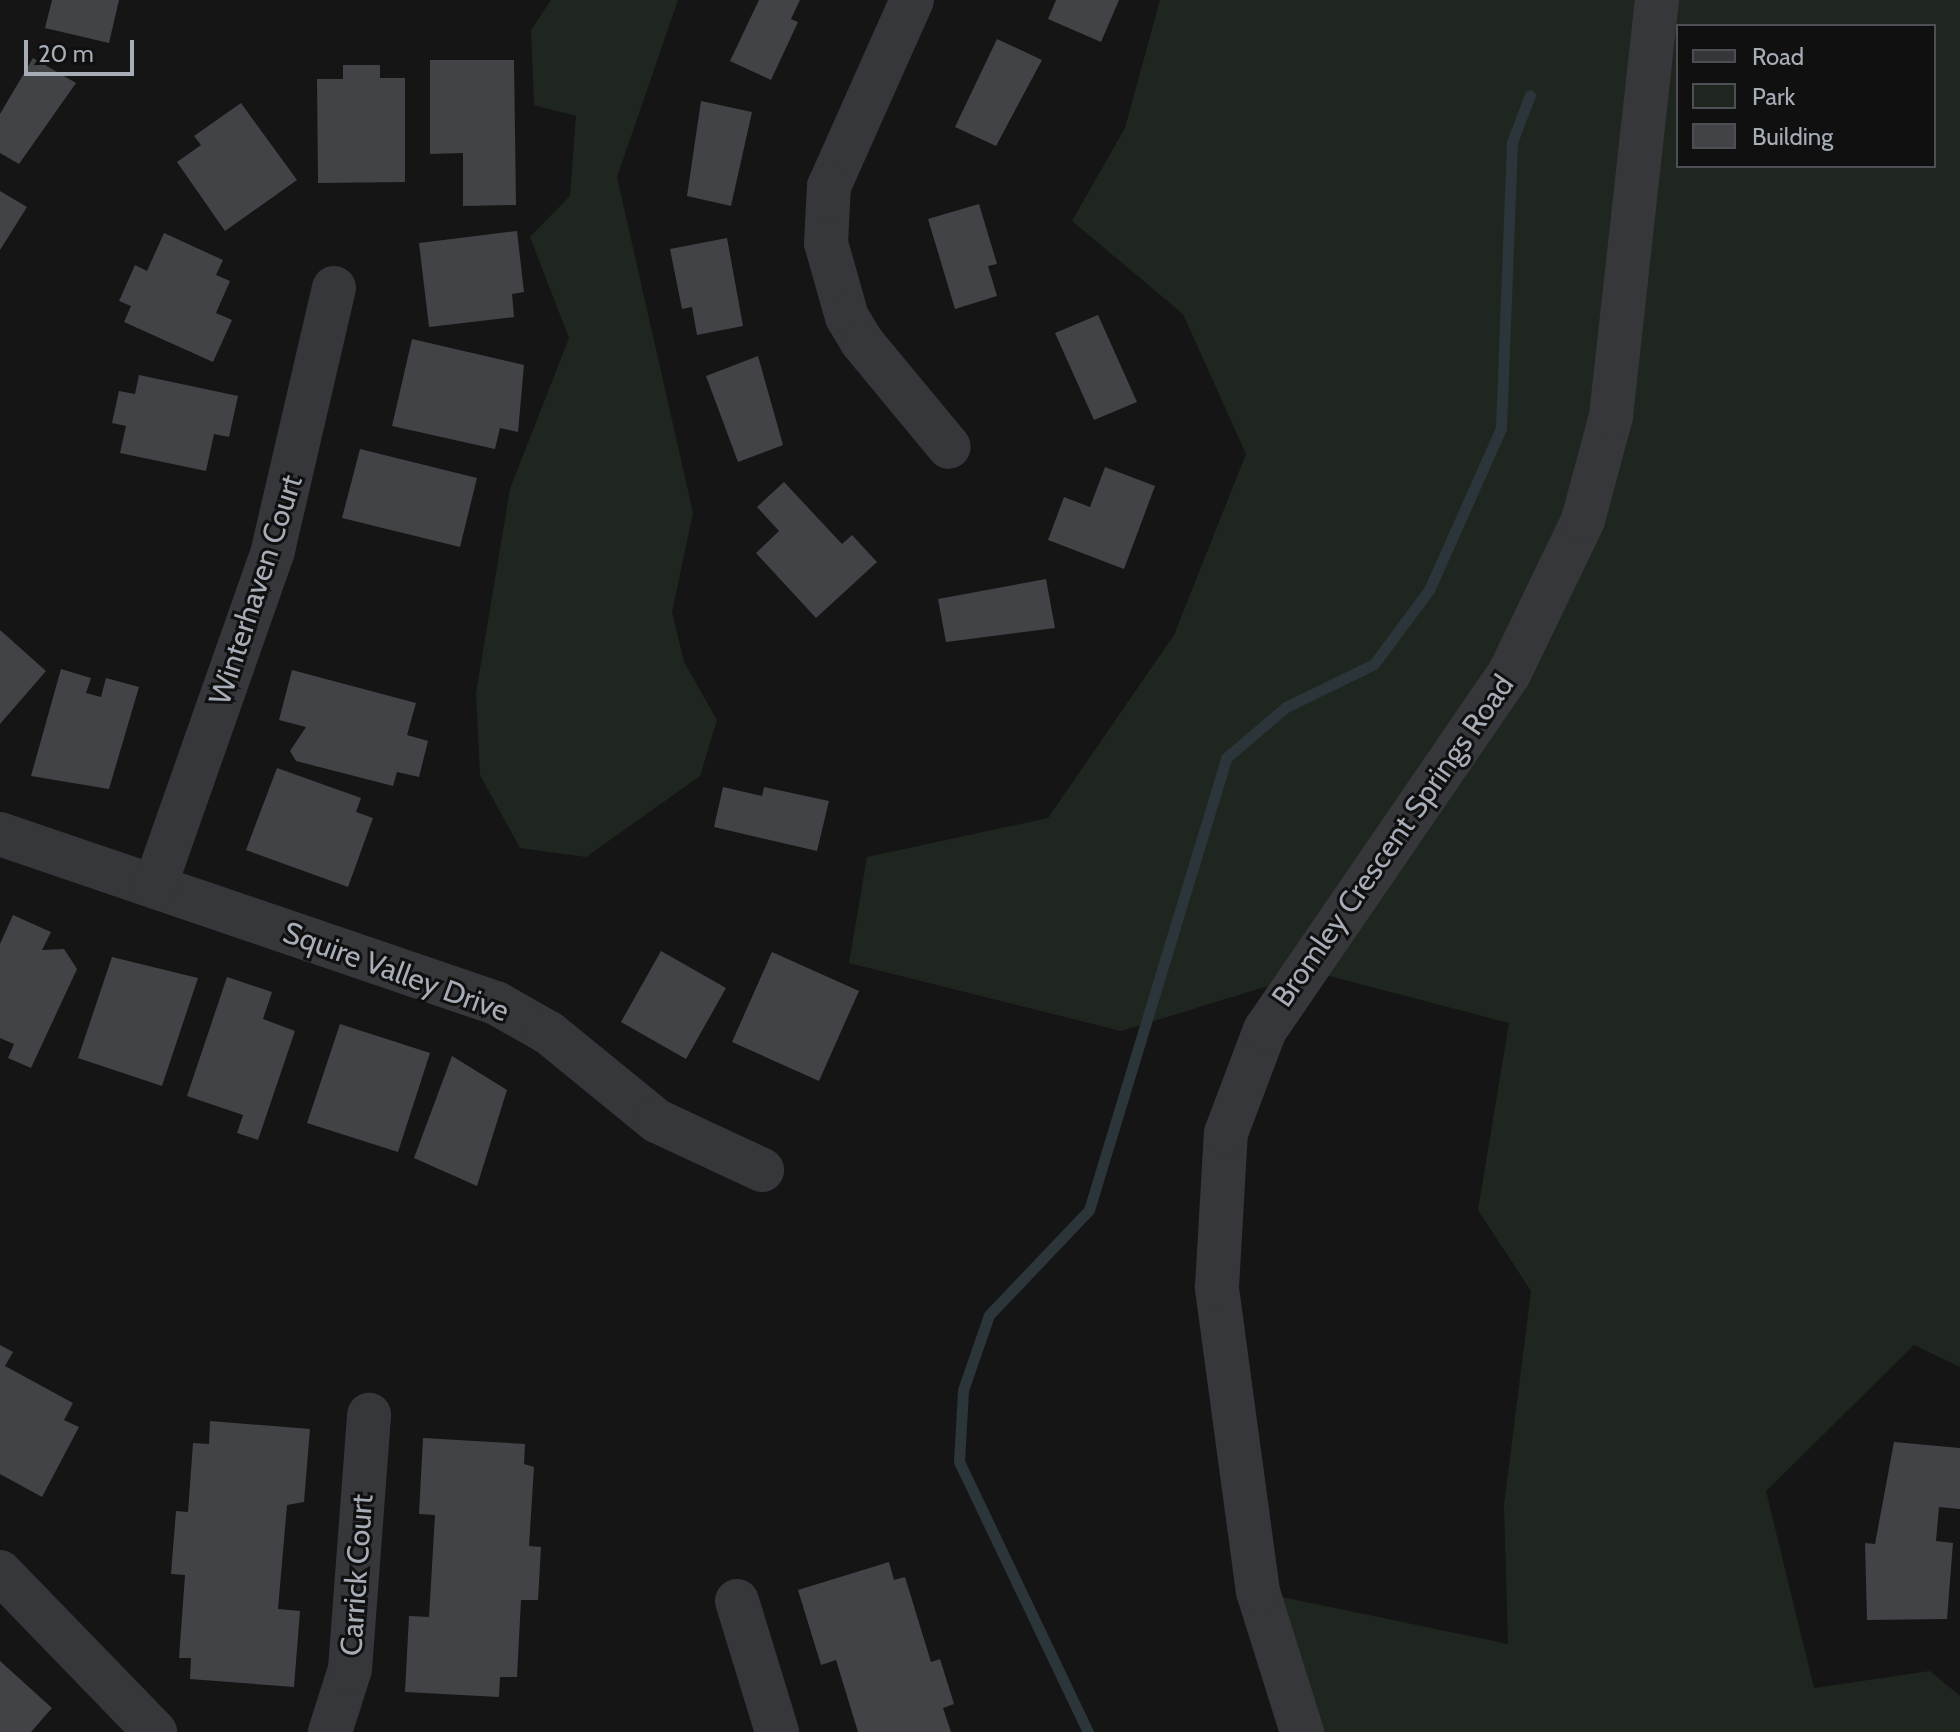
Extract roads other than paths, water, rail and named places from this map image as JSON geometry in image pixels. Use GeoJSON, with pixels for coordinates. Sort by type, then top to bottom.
{"type":"FeatureCollection","features":[{"type":"Feature","properties":{"kind":"street"},"geometry":{"type":"LineString","coordinates":[[912,0],[829,186],[826,243],[847,317],[862,342],[949,447]]}},
{"type":"Feature","properties":{"kind":"street","name":"Bromley Crescent Springs Road"},"geometry":{"type":"LineString","coordinates":[[1302,1732],[1258,1592],[1219,1303],[1226,1133],[1272,1017],[1509,674],[1583,520],[1614,402],[1657,0]]}},
{"type":"Feature","properties":{"kind":"street","name":"Winterhaven Court"},"geometry":{"type":"LineString","coordinates":[[155,886],[273,550],[334,288]]}},
{"type":"Feature","properties":{"kind":"street","name":"Squire Valley Drive"},"geometry":{"type":"LineString","coordinates":[[0,834],[496,1003],[549,1033],[657,1121],[762,1170]]}},
{"type":"Feature","properties":{"kind":"street","name":"Carrick Court"},"geometry":{"type":"LineString","coordinates":[[330,1732],[350,1669],[369,1415]]}},
{"type":"Feature","properties":{"kind":"street"},"geometry":{"type":"LineString","coordinates":[[0,1572],[155,1732]]}},
{"type":"Feature","properties":{"kind":"street"},"geometry":{"type":"LineString","coordinates":[[737,1601],[777,1732]]}},
{"type":"Feature","properties":{"kind":"waterway"},"geometry":{"type":"LineString","coordinates":[[1088,1732],[959,1462],[963,1390],[989,1315],[1089,1210],[1226,758],[1286,707],[1374,664],[1429,590],[1501,428],[1512,142],[1530,95]]}}]}
